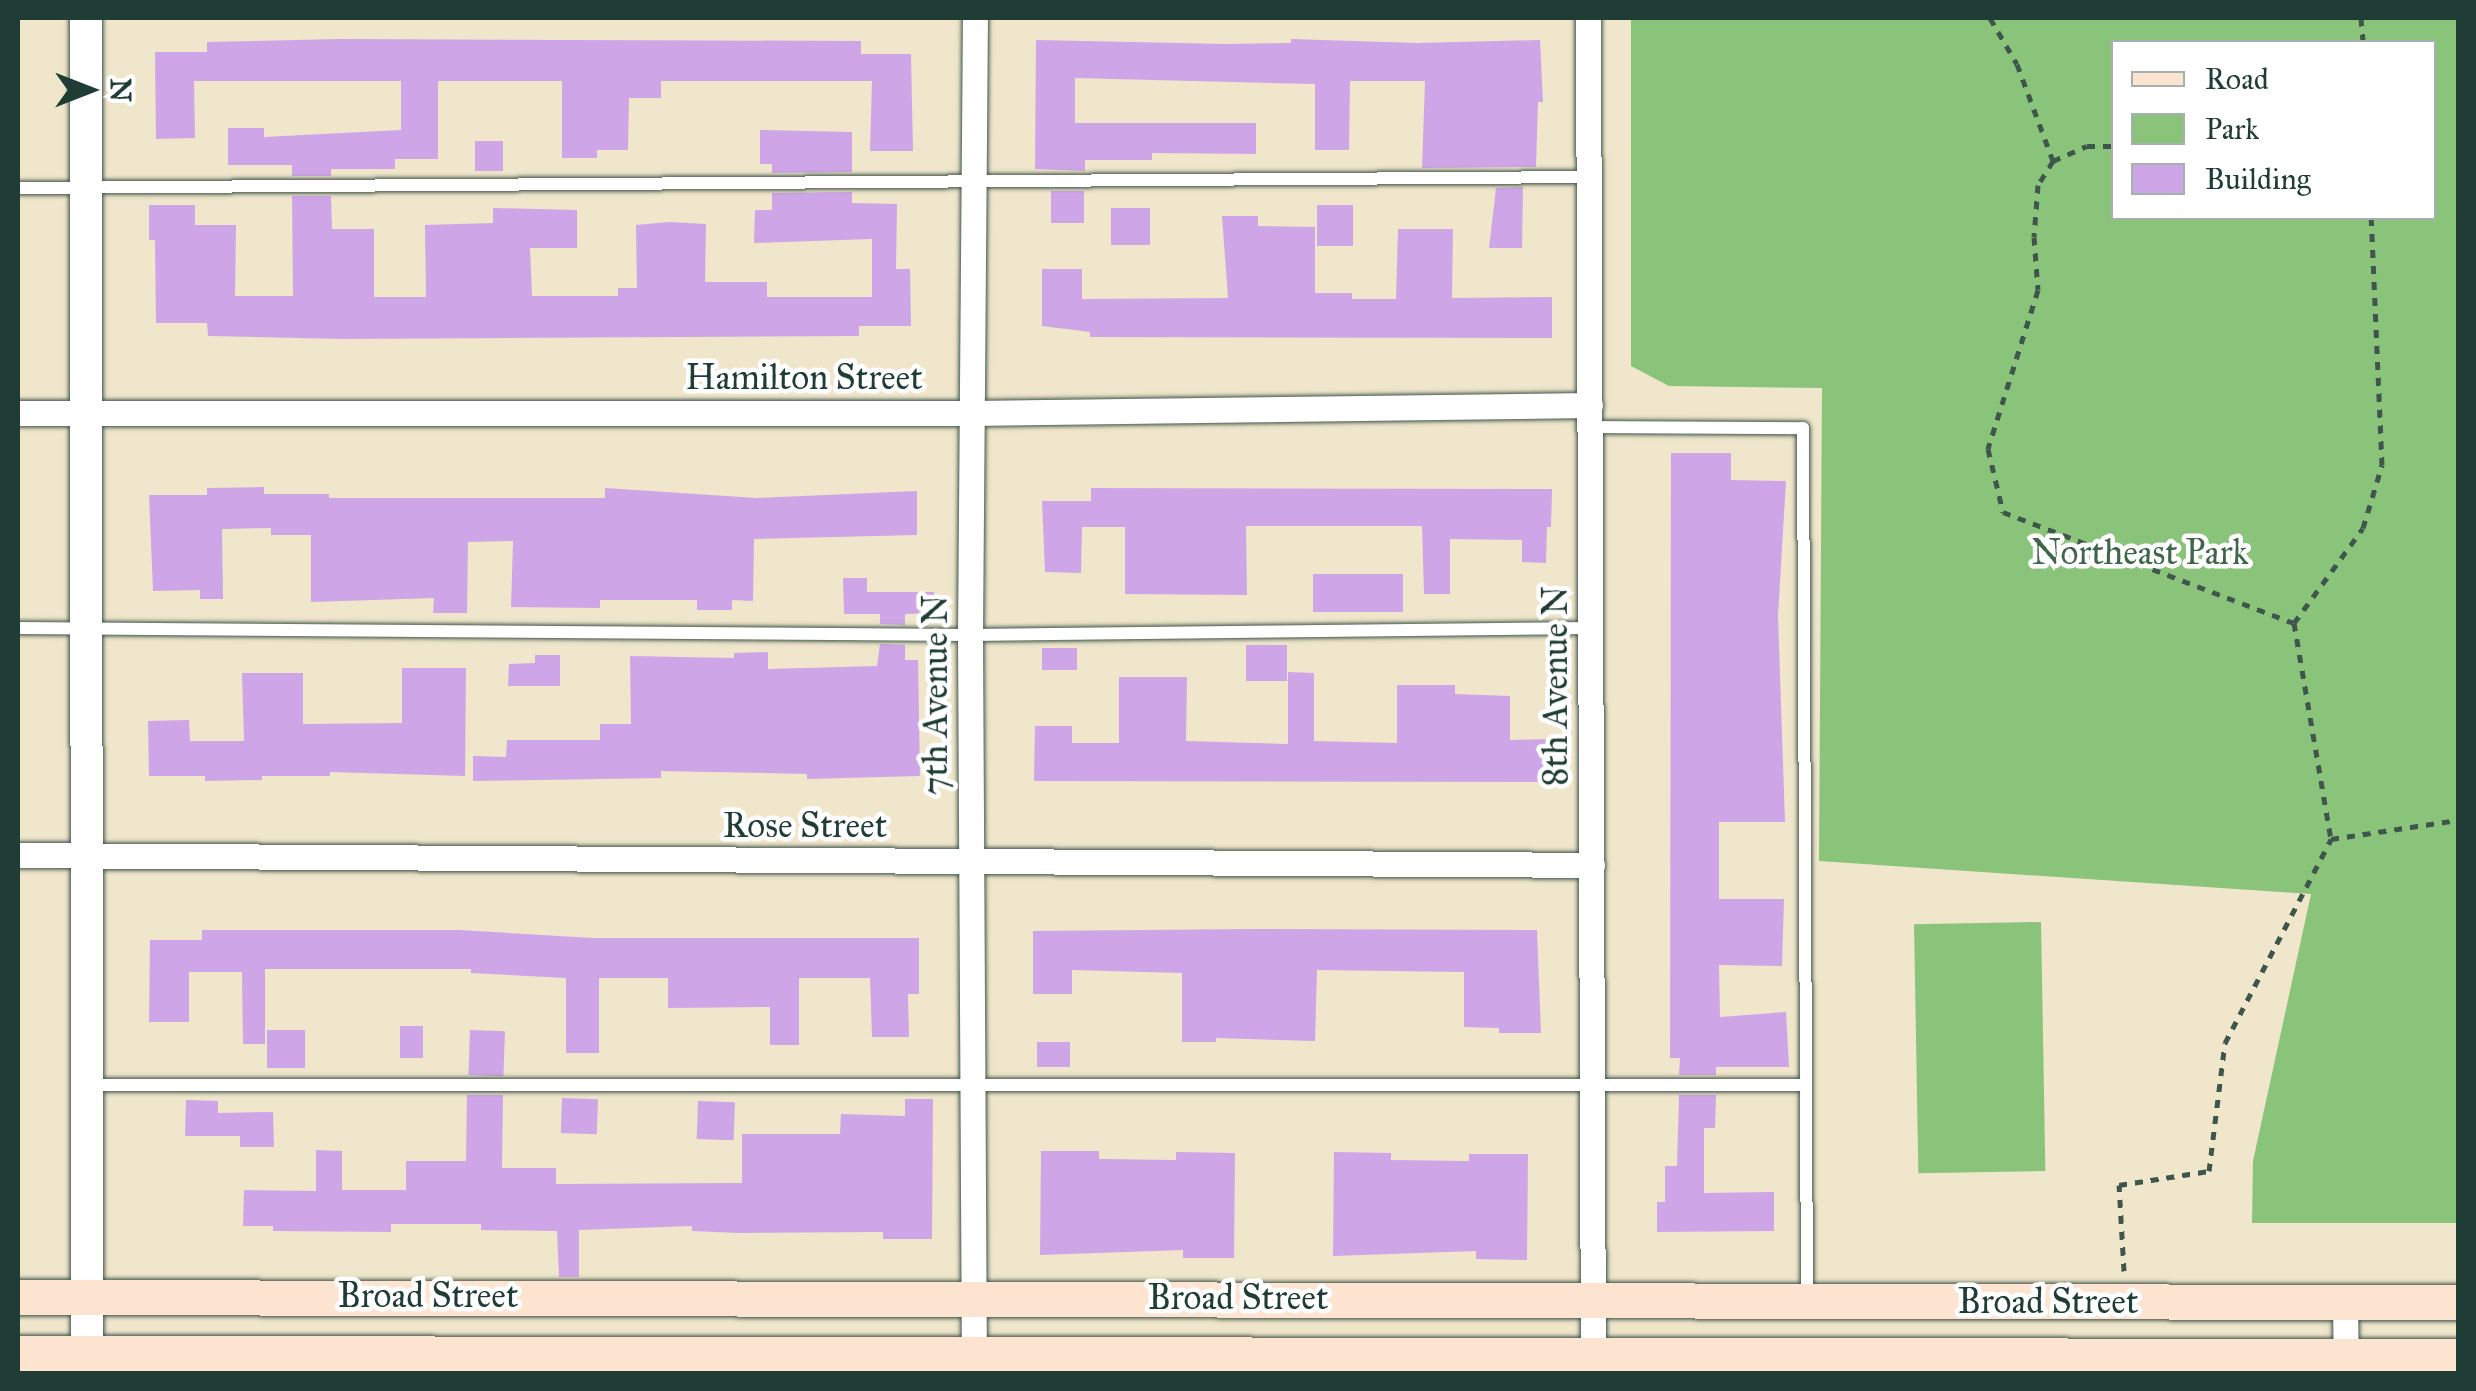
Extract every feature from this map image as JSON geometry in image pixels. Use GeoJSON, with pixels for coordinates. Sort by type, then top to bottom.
{"type":"FeatureCollection","features":[{"type":"Feature","properties":{"kind":"main road","name":"Broad Street"},"geometry":{"type":"LineString","coordinates":[[18,1296],[2458,1302]]}},
{"type":"Feature","properties":{"kind":"main road","name":"Broad Street"},"geometry":{"type":"LineString","coordinates":[[18,1353],[87,1363],[974,1364],[1593,1355],[1652,1364],[2346,1365],[2458,1356]]}},
{"type":"Feature","properties":{"kind":"street"},"geometry":{"type":"LineString","coordinates":[[86,18],[87,1363]]}},
{"type":"Feature","properties":{"kind":"street","name":"7th Avenue N"},"geometry":{"type":"LineString","coordinates":[[974,1364],[970,634],[976,18]]}},
{"type":"Feature","properties":{"kind":"street","name":"8th Avenue N"},"geometry":{"type":"LineString","coordinates":[[1588,18],[1593,1355]]}},
{"type":"Feature","properties":{"kind":"street","name":"Hamilton Street"},"geometry":{"type":"LineString","coordinates":[[18,414],[1590,416]]}},
{"type":"Feature","properties":{"kind":"street","name":"Rose Street"},"geometry":{"type":"LineString","coordinates":[[18,855],[1592,865]]}},
{"type":"Feature","properties":{"kind":"street"},"geometry":{"type":"LineString","coordinates":[[2346,1303],[2346,1365]]}},
{"type":"Feature","properties":{"kind":"lane"},"geometry":{"type":"LineString","coordinates":[[18,188],[1591,177]]}},
{"type":"Feature","properties":{"kind":"lane"},"geometry":{"type":"LineString","coordinates":[[1590,416],[1803,428],[1807,1302]]}},
{"type":"Feature","properties":{"kind":"lane"},"geometry":{"type":"LineString","coordinates":[[18,628],[970,634],[1591,628]]}},
{"type":"Feature","properties":{"kind":"lane"},"geometry":{"type":"LineString","coordinates":[[86,1086],[1806,1085]]}},
{"type":"Feature","properties":{"kind":"path"},"geometry":{"type":"LineString","coordinates":[[1990,18],[2017,64],[2053,161]]}},
{"type":"Feature","properties":{"kind":"path"},"geometry":{"type":"LineString","coordinates":[[2111,146],[2086,146],[2053,161],[2038,184],[2034,236],[2038,290],[1988,449],[2003,512],[2294,623]]}},
{"type":"Feature","properties":{"kind":"path"},"geometry":{"type":"LineString","coordinates":[[2126,1302],[2119,1184],[2208,1171],[2224,1043],[2331,839],[2294,623],[2363,528],[2382,465],[2371,220]]}},
{"type":"Feature","properties":{"kind":"path"},"geometry":{"type":"LineString","coordinates":[[2331,839],[2458,820]]}},
{"type":"Feature","properties":{"kind":"green space","name":"Northeast Park"},"geometry":{"type":"Polygon","coordinates":[[[1631,18],[2458,18],[2458,1223],[2252,1223],[2253,1161],[2311,894],[1819,861],[1822,388],[1669,386],[1631,366],[1631,18]]]}},
{"type":"Feature","properties":{"kind":"green space"},"geometry":{"type":"Polygon","coordinates":[[[2041,922],[2045,1171],[1918,1173],[1914,924],[2041,922]]]}},
{"type":"Feature","properties":{"kind":"building"},"geometry":{"type":"Polygon","coordinates":[[[1291,39],[1417,43],[1540,40],[1543,102],[1538,102],[1536,167],[1422,168],[1425,81],[1350,81],[1349,150],[1315,150],[1315,84],[1075,78],[1075,123],[1256,123],[1256,154],[1152,153],[1152,160],[1085,160],[1085,171],[1035,169],[1036,40],[1225,44],[1291,43],[1291,39]]]}},
{"type":"Feature","properties":{"kind":"building"},"geometry":{"type":"Polygon","coordinates":[[[861,41],[861,54],[911,54],[913,151],[870,151],[872,81],[661,81],[661,98],[629,98],[628,150],[597,150],[597,158],[562,158],[562,81],[438,81],[438,159],[395,159],[395,169],[331,169],[331,176],[292,176],[292,165],[228,165],[228,128],[264,128],[264,137],[401,130],[401,81],[194,81],[195,138],[156,139],[155,52],[207,52],[207,42],[861,41]]]}},
{"type":"Feature","properties":{"kind":"building"},"geometry":{"type":"Polygon","coordinates":[[[760,130],[852,132],[852,172],[772,173],[772,164],[760,164],[760,130]]]}},
{"type":"Feature","properties":{"kind":"building"},"geometry":{"type":"Polygon","coordinates":[[[475,141],[503,141],[503,171],[475,171],[475,141]]]}},
{"type":"Feature","properties":{"kind":"building"},"geometry":{"type":"Polygon","coordinates":[[[1523,187],[1522,248],[1489,248],[1496,188],[1523,187]]]}},
{"type":"Feature","properties":{"kind":"building"},"geometry":{"type":"Polygon","coordinates":[[[1051,191],[1084,191],[1084,223],[1051,223],[1051,191]]]}},
{"type":"Feature","properties":{"kind":"building"},"geometry":{"type":"Polygon","coordinates":[[[852,192],[852,203],[897,204],[896,269],[910,269],[911,326],[859,326],[859,336],[343,339],[208,336],[207,323],[156,323],[155,240],[149,240],[149,205],[195,205],[195,225],[236,225],[235,296],[293,296],[292,196],[331,196],[332,229],[374,229],[374,297],[426,297],[425,225],[493,223],[493,208],[577,210],[577,248],[530,248],[532,296],[618,296],[618,288],[637,288],[636,225],[669,222],[706,224],[705,282],[767,282],[767,297],[872,297],[872,239],[754,243],[755,210],[772,210],[772,193],[852,192]]]}},
{"type":"Feature","properties":{"kind":"building"},"geometry":{"type":"Polygon","coordinates":[[[1317,205],[1353,205],[1353,246],[1317,246],[1317,205]]]}},
{"type":"Feature","properties":{"kind":"building"},"geometry":{"type":"Polygon","coordinates":[[[1111,208],[1150,208],[1150,245],[1111,245],[1111,208]]]}},
{"type":"Feature","properties":{"kind":"building"},"geometry":{"type":"Polygon","coordinates":[[[1222,216],[1258,216],[1258,226],[1315,227],[1315,293],[1352,293],[1352,299],[1396,299],[1398,229],[1453,229],[1452,298],[1552,297],[1552,338],[1090,337],[1090,332],[1042,326],[1042,269],[1082,269],[1082,299],[1228,298],[1222,216]]]}},
{"type":"Feature","properties":{"kind":"building"},"geometry":{"type":"Polygon","coordinates":[[[1671,453],[1731,453],[1731,480],[1786,481],[1778,616],[1785,822],[1719,822],[1719,899],[1784,899],[1782,966],[1719,965],[1720,1017],[1786,1012],[1789,1067],[1716,1067],[1716,1075],[1679,1075],[1680,1058],[1670,1058],[1671,453]]]}},
{"type":"Feature","properties":{"kind":"building"},"geometry":{"type":"Polygon","coordinates":[[[264,487],[264,494],[329,494],[329,498],[605,498],[605,488],[756,498],[917,491],[917,535],[754,539],[753,601],[732,600],[732,610],[697,610],[697,600],[600,600],[600,608],[511,607],[513,541],[468,542],[467,613],[433,613],[434,598],[311,602],[311,535],[271,535],[271,528],[222,529],[223,599],[200,599],[200,590],[153,591],[149,495],[207,495],[207,488],[264,487]]]}},
{"type":"Feature","properties":{"kind":"building"},"geometry":{"type":"Polygon","coordinates":[[[1091,488],[1552,489],[1551,527],[1547,527],[1546,563],[1522,562],[1522,540],[1450,539],[1450,594],[1424,594],[1422,526],[1246,526],[1247,595],[1125,594],[1125,527],[1082,527],[1081,573],[1045,572],[1042,501],[1091,501],[1091,488]]]}},
{"type":"Feature","properties":{"kind":"building"},"geometry":{"type":"Polygon","coordinates":[[[1313,574],[1403,574],[1403,612],[1313,612],[1313,574]]]}},
{"type":"Feature","properties":{"kind":"building"},"geometry":{"type":"Polygon","coordinates":[[[843,578],[867,578],[867,592],[934,592],[935,613],[905,614],[905,625],[880,624],[880,614],[844,614],[843,578]]]}},
{"type":"Feature","properties":{"kind":"building"},"geometry":{"type":"Polygon","coordinates":[[[880,644],[905,645],[905,660],[918,660],[920,776],[807,779],[807,774],[661,771],[661,778],[473,781],[473,756],[506,757],[507,740],[600,740],[600,724],[631,724],[630,656],[734,658],[734,653],[768,652],[768,669],[877,666],[880,644]]]}},
{"type":"Feature","properties":{"kind":"building"},"geometry":{"type":"Polygon","coordinates":[[[1246,645],[1287,645],[1287,681],[1246,681],[1246,645]]]}},
{"type":"Feature","properties":{"kind":"building"},"geometry":{"type":"Polygon","coordinates":[[[1042,648],[1077,648],[1077,670],[1042,670],[1042,648]]]}},
{"type":"Feature","properties":{"kind":"building"},"geometry":{"type":"Polygon","coordinates":[[[535,655],[560,655],[560,686],[508,686],[509,664],[535,663],[535,655]]]}},
{"type":"Feature","properties":{"kind":"building"},"geometry":{"type":"Polygon","coordinates":[[[402,668],[466,668],[465,776],[330,772],[330,776],[205,781],[205,776],[149,776],[148,721],[189,720],[190,741],[244,741],[242,673],[303,673],[303,724],[402,723],[402,668]]]}},
{"type":"Feature","properties":{"kind":"building"},"geometry":{"type":"Polygon","coordinates":[[[1288,672],[1314,673],[1314,741],[1397,743],[1397,685],[1455,685],[1455,694],[1510,696],[1510,740],[1551,739],[1552,782],[1034,781],[1035,726],[1072,726],[1072,743],[1119,743],[1119,677],[1187,677],[1186,741],[1288,744],[1288,672]]]}},
{"type":"Feature","properties":{"kind":"building"},"geometry":{"type":"Polygon","coordinates":[[[202,930],[460,930],[593,938],[919,938],[919,994],[908,994],[909,1037],[872,1037],[870,978],[799,978],[799,1045],[770,1045],[770,1007],[668,1008],[668,978],[599,978],[599,1053],[566,1053],[566,978],[471,973],[471,969],[265,969],[265,1044],[243,1044],[242,972],[189,972],[189,1022],[149,1022],[150,940],[202,940],[202,930]]]}},
{"type":"Feature","properties":{"kind":"building"},"geometry":{"type":"Polygon","coordinates":[[[1537,930],[1541,1033],[1499,1033],[1499,1028],[1464,1027],[1464,972],[1317,970],[1315,1041],[1216,1038],[1216,1042],[1182,1042],[1182,973],[1072,970],[1072,994],[1033,994],[1033,931],[1537,930]]]}},
{"type":"Feature","properties":{"kind":"building"},"geometry":{"type":"Polygon","coordinates":[[[400,1026],[423,1026],[423,1058],[400,1058],[400,1026]]]}},
{"type":"Feature","properties":{"kind":"building"},"geometry":{"type":"Polygon","coordinates":[[[267,1030],[305,1030],[305,1068],[267,1068],[267,1030]]]}},
{"type":"Feature","properties":{"kind":"building"},"geometry":{"type":"Polygon","coordinates":[[[470,1030],[505,1031],[503,1076],[468,1075],[470,1030]]]}},
{"type":"Feature","properties":{"kind":"building"},"geometry":{"type":"Polygon","coordinates":[[[1037,1042],[1070,1042],[1070,1067],[1037,1067],[1037,1042]]]}},
{"type":"Feature","properties":{"kind":"building"},"geometry":{"type":"Polygon","coordinates":[[[467,1095],[503,1095],[502,1168],[556,1168],[556,1184],[742,1183],[742,1134],[840,1134],[841,1114],[905,1116],[905,1099],[933,1099],[932,1239],[883,1239],[883,1232],[692,1231],[692,1226],[579,1230],[579,1277],[559,1277],[557,1231],[481,1230],[481,1224],[391,1224],[391,1232],[273,1231],[273,1226],[243,1226],[244,1190],[316,1191],[316,1150],[342,1151],[342,1190],[406,1190],[406,1161],[466,1161],[467,1095]]]}},
{"type":"Feature","properties":{"kind":"building"},"geometry":{"type":"Polygon","coordinates":[[[1679,1095],[1716,1095],[1715,1128],[1704,1128],[1704,1193],[1774,1192],[1774,1231],[1657,1232],[1657,1202],[1665,1202],[1665,1166],[1677,1166],[1679,1095]]]}},
{"type":"Feature","properties":{"kind":"building"},"geometry":{"type":"Polygon","coordinates":[[[562,1098],[598,1099],[597,1134],[561,1133],[562,1098]]]}},
{"type":"Feature","properties":{"kind":"building"},"geometry":{"type":"Polygon","coordinates":[[[186,1100],[218,1101],[218,1113],[273,1112],[274,1147],[240,1147],[240,1136],[185,1136],[186,1100]]]}},
{"type":"Feature","properties":{"kind":"building"},"geometry":{"type":"Polygon","coordinates":[[[698,1101],[735,1102],[734,1140],[697,1139],[698,1101]]]}},
{"type":"Feature","properties":{"kind":"building"},"geometry":{"type":"Polygon","coordinates":[[[1041,1151],[1099,1151],[1099,1159],[1176,1160],[1176,1152],[1235,1153],[1234,1258],[1183,1258],[1183,1250],[1040,1255],[1041,1151]]]}},
{"type":"Feature","properties":{"kind":"building"},"geometry":{"type":"Polygon","coordinates":[[[1334,1152],[1391,1153],[1391,1160],[1469,1161],[1469,1154],[1528,1154],[1527,1260],[1476,1259],[1476,1251],[1333,1256],[1334,1152]]]}}]}
